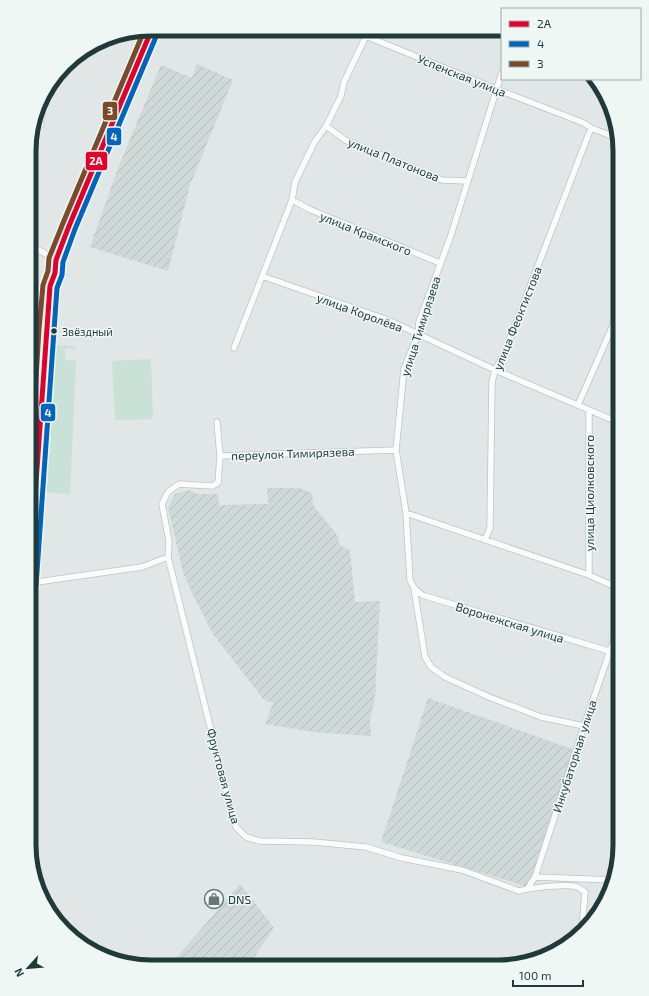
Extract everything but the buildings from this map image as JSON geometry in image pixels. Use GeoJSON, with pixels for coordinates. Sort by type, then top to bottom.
{"type":"FeatureCollection","features":[{"type":"Feature","properties":{"kind":"main road"},"geometry":{"type":"LineString","coordinates":[[36,488],[47,311],[50,286],[56,260],[149,36]]}},
{"type":"Feature","properties":{"kind":"street"},"geometry":{"type":"LineString","coordinates":[[234,348],[292,200],[295,182],[314,142],[326,126],[341,96],[344,82],[366,36]]}},
{"type":"Feature","properties":{"kind":"street","name":"Успенская улица"},"geometry":{"type":"LineString","coordinates":[[366,36],[584,123],[612,136]]}},
{"type":"Feature","properties":{"kind":"street","name":"улица Тимирязева"},"geometry":{"type":"LineString","coordinates":[[501,75],[451,235],[419,322],[418,334],[404,370],[396,450],[406,513],[410,580],[414,588],[425,658],[431,667],[445,677],[489,697],[541,716],[584,726]]}},
{"type":"Feature","properties":{"kind":"street","name":"улица Платонова"},"geometry":{"type":"LineString","coordinates":[[326,126],[345,140],[442,180],[467,181]]}},
{"type":"Feature","properties":{"kind":"street","name":"улица Феоктистова"},"geometry":{"type":"LineString","coordinates":[[485,540],[490,528],[492,382],[495,370],[506,347],[592,128]]}},
{"type":"Feature","properties":{"kind":"street","name":"улица Крамского"},"geometry":{"type":"LineString","coordinates":[[292,200],[311,210],[440,263]]}},
{"type":"Feature","properties":{"kind":"street"},"geometry":{"type":"LineString","coordinates":[[36,248],[56,260]]}},
{"type":"Feature","properties":{"kind":"street","name":"улица Королёва"},"geometry":{"type":"LineString","coordinates":[[262,276],[388,320],[495,370],[613,420]]}},
{"type":"Feature","properties":{"kind":"street"},"geometry":{"type":"LineString","coordinates":[[36,310],[47,311]]}},
{"type":"Feature","properties":{"kind":"street"},"geometry":{"type":"LineString","coordinates":[[578,405],[613,324]]}},
{"type":"Feature","properties":{"kind":"street","name":"улица Циолковского"},"geometry":{"type":"LineString","coordinates":[[589,411],[589,575]]}},
{"type":"Feature","properties":{"kind":"street"},"geometry":{"type":"LineString","coordinates":[[217,422],[220,456]]}},
{"type":"Feature","properties":{"kind":"street","name":"переулок Тимирязева"},"geometry":{"type":"LineString","coordinates":[[168,558],[169,541],[162,504],[168,492],[179,484],[212,486],[218,483],[220,456],[396,450]]}},
{"type":"Feature","properties":{"kind":"street"},"geometry":{"type":"LineString","coordinates":[[406,513],[589,575],[613,586]]}},
{"type":"Feature","properties":{"kind":"street"},"geometry":{"type":"LineString","coordinates":[[36,584],[142,567],[168,558]]}},
{"type":"Feature","properties":{"kind":"street","name":"Фруктовая улица"},"geometry":{"type":"LineString","coordinates":[[168,558],[230,807],[236,827],[246,837],[260,841],[314,842],[366,847],[402,858],[462,870],[519,891],[527,889],[576,886],[585,892],[583,922]]}},
{"type":"Feature","properties":{"kind":"street","name":"Воронежская улица"},"geometry":{"type":"LineString","coordinates":[[414,588],[422,595],[609,652]]}},
{"type":"Feature","properties":{"kind":"street","name":"Инкубаторная улица"},"geometry":{"type":"LineString","coordinates":[[527,889],[535,877],[613,641]]}},
{"type":"Feature","properties":{"kind":"street"},"geometry":{"type":"LineString","coordinates":[[535,877],[608,880]]}},
{"type":"Feature","properties":{"kind":"shaded area"},"geometry":{"type":"Polygon","coordinates":[[[197,64],[233,80],[190,185],[168,271],[90,247],[118,168],[161,65],[192,78],[197,64]]]}},
{"type":"Feature","properties":{"kind":"shaded area"},"geometry":{"type":"Polygon","coordinates":[[[267,488],[299,488],[312,493],[313,505],[338,536],[339,544],[350,551],[355,602],[380,601],[375,698],[370,719],[371,736],[313,732],[265,724],[273,703],[264,700],[213,634],[183,572],[168,507],[175,494],[189,490],[197,494],[218,494],[219,505],[268,504],[267,488]]]}},
{"type":"Feature","properties":{"kind":"shaded area"},"geometry":{"type":"Polygon","coordinates":[[[428,698],[575,750],[528,887],[381,842],[428,698]]]}},
{"type":"Feature","properties":{"kind":"shaded area"},"geometry":{"type":"Polygon","coordinates":[[[240,884],[274,928],[252,960],[174,960],[240,884]]]}},
{"type":"Feature","properties":{"kind":"green space"},"geometry":{"type":"Polygon","coordinates":[[[52,345],[75,346],[75,349],[65,348],[65,360],[76,361],[70,494],[42,492],[52,345]]]}},
{"type":"Feature","properties":{"kind":"green space"},"geometry":{"type":"Polygon","coordinates":[[[149,359],[151,362],[153,417],[151,419],[116,420],[112,363],[114,361],[149,359]]]}},
{"type":"Feature","properties":{"kind":"transit line","name":"2А"},"geometry":{"type":"LineString","coordinates":[[36,483],[50,286],[55,273],[56,260],[149,36]]}},
{"type":"Feature","properties":{"kind":"transit line","name":"4"},"geometry":{"type":"LineString","coordinates":[[36,586],[57,288],[62,275],[63,262],[75,229],[156,36]]}},
{"type":"Feature","properties":{"kind":"transit line","name":"3"},"geometry":{"type":"LineString","coordinates":[[36,379],[43,285],[48,271],[49,258],[142,37]]}},
{"type":"Feature","properties":{"kind":"place","name":"Звёздный"},"geometry":{"type":"Point","coordinates":[54,331]}},
{"type":"Feature","properties":{"kind":"place","name":"DNS"},"geometry":{"type":"Point","coordinates":[214,899]}}]}
